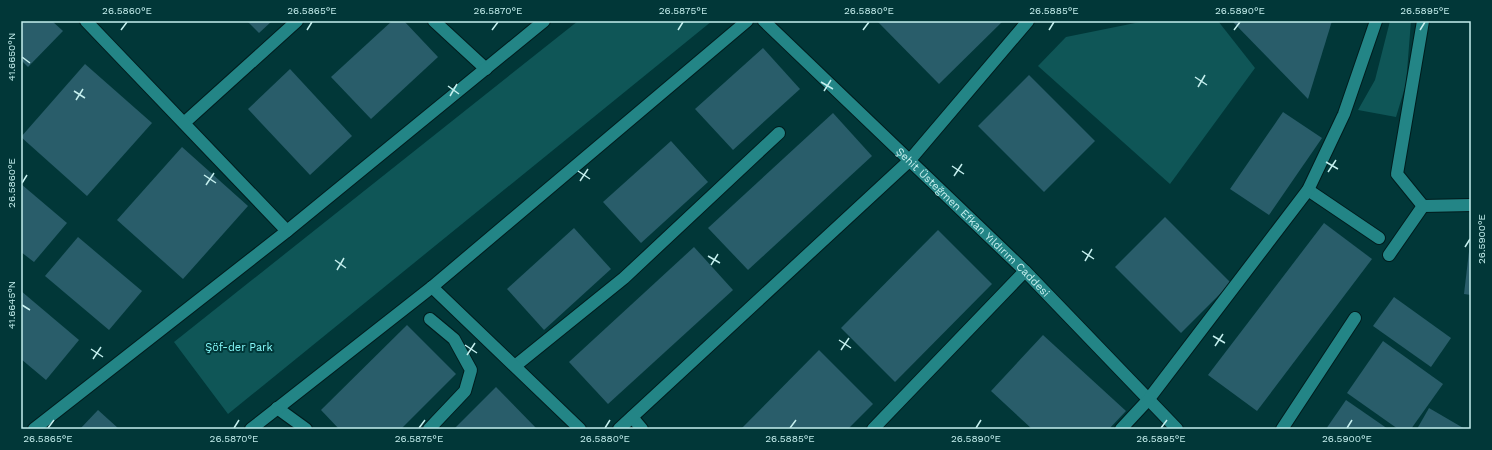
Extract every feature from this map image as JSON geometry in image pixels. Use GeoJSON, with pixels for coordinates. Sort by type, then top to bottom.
{"type":"FeatureCollection","features":[{"type":"Feature","properties":{"kind":"street"},"geometry":{"type":"LineString","coordinates":[[184,123],[297,21]]}},
{"type":"Feature","properties":{"kind":"street"},"geometry":{"type":"LineString","coordinates":[[434,21],[486,69]]}},
{"type":"Feature","properties":{"kind":"street"},"geometry":{"type":"LineString","coordinates":[[34,429],[287,231],[544,21]]}},
{"type":"Feature","properties":{"kind":"street"},"geometry":{"type":"LineString","coordinates":[[251,429],[432,287],[747,21]]}},
{"type":"Feature","properties":{"kind":"street","name":"Şehit Üsteğmen Efkan Yıldırım Caddesi"},"geometry":{"type":"LineString","coordinates":[[764,21],[1025,271],[1177,429]]}},
{"type":"Feature","properties":{"kind":"street"},"geometry":{"type":"LineString","coordinates":[[619,429],[909,161],[1028,21]]}},
{"type":"Feature","properties":{"kind":"street"},"geometry":{"type":"LineString","coordinates":[[1121,429],[1148,400],[1308,190],[1344,114],[1376,21]]}},
{"type":"Feature","properties":{"kind":"street"},"geometry":{"type":"LineString","coordinates":[[1423,21],[1397,174],[1423,206]]}},
{"type":"Feature","properties":{"kind":"street"},"geometry":{"type":"LineString","coordinates":[[92,23],[184,123],[287,231]]}},
{"type":"Feature","properties":{"kind":"street"},"geometry":{"type":"LineString","coordinates":[[515,366],[624,278],[779,132]]}},
{"type":"Feature","properties":{"kind":"street"},"geometry":{"type":"LineString","coordinates":[[1308,190],[1379,238]]}},
{"type":"Feature","properties":{"kind":"street"},"geometry":{"type":"LineString","coordinates":[[1423,206],[1471,205]]}},
{"type":"Feature","properties":{"kind":"street"},"geometry":{"type":"LineString","coordinates":[[1389,255],[1423,206]]}},
{"type":"Feature","properties":{"kind":"street"},"geometry":{"type":"LineString","coordinates":[[873,429],[1025,271]]}},
{"type":"Feature","properties":{"kind":"street"},"geometry":{"type":"LineString","coordinates":[[432,287],[580,429]]}},
{"type":"Feature","properties":{"kind":"street"},"geometry":{"type":"LineString","coordinates":[[1282,429],[1355,318]]}},
{"type":"Feature","properties":{"kind":"street"},"geometry":{"type":"LineString","coordinates":[[429,429],[465,392],[471,370],[454,339],[430,319]]}},
{"type":"Feature","properties":{"kind":"street"},"geometry":{"type":"LineString","coordinates":[[277,408],[306,429]]}},
{"type":"Feature","properties":{"kind":"street"},"geometry":{"type":"LineString","coordinates":[[632,417],[642,429]]}},
{"type":"Feature","properties":{"kind":"green space","name":"Şöf-der Park"},"geometry":{"type":"Polygon","coordinates":[[[578,21],[712,21],[228,414],[174,342],[578,21]]]}},
{"type":"Feature","properties":{"kind":"green space"},"geometry":{"type":"Polygon","coordinates":[[[1145,21],[1218,21],[1255,68],[1170,184],[1038,66],[1066,37],[1145,21]]]}},
{"type":"Feature","properties":{"kind":"green space"},"geometry":{"type":"Polygon","coordinates":[[[1390,21],[1411,21],[1406,84],[1396,117],[1358,110],[1375,80],[1390,21]]]}},
{"type":"Feature","properties":{"kind":"building"},"geometry":{"type":"Polygon","coordinates":[[[21,21],[52,21],[63,31],[28,67],[21,60],[21,21]]]}},
{"type":"Feature","properties":{"kind":"building"},"geometry":{"type":"Polygon","coordinates":[[[247,21],[272,21],[259,33],[247,21]]]}},
{"type":"Feature","properties":{"kind":"building"},"geometry":{"type":"Polygon","coordinates":[[[392,21],[404,21],[438,57],[371,119],[331,77],[392,21]]]}},
{"type":"Feature","properties":{"kind":"building"},"geometry":{"type":"Polygon","coordinates":[[[877,21],[1003,21],[939,84],[877,21]]]}},
{"type":"Feature","properties":{"kind":"building"},"geometry":{"type":"Polygon","coordinates":[[[1232,21],[1332,21],[1308,99],[1232,21]]]}},
{"type":"Feature","properties":{"kind":"building"},"geometry":{"type":"Polygon","coordinates":[[[763,48],[800,89],[733,150],[695,109],[763,48]]]}},
{"type":"Feature","properties":{"kind":"building"},"geometry":{"type":"Polygon","coordinates":[[[85,64],[152,123],[87,196],[21,137],[85,64]]]}},
{"type":"Feature","properties":{"kind":"building"},"geometry":{"type":"Polygon","coordinates":[[[290,69],[352,136],[310,175],[248,109],[290,69]]]}},
{"type":"Feature","properties":{"kind":"building"},"geometry":{"type":"Polygon","coordinates":[[[1029,75],[1095,141],[1044,192],[978,126],[1029,75]]]}},
{"type":"Feature","properties":{"kind":"building"},"geometry":{"type":"Polygon","coordinates":[[[1283,112],[1322,138],[1269,215],[1230,189],[1283,112]]]}},
{"type":"Feature","properties":{"kind":"building"},"geometry":{"type":"Polygon","coordinates":[[[833,113],[872,156],[748,270],[708,228],[833,113]]]}},
{"type":"Feature","properties":{"kind":"building"},"geometry":{"type":"Polygon","coordinates":[[[671,141],[708,182],[641,243],[603,202],[671,141]]]}},
{"type":"Feature","properties":{"kind":"building"},"geometry":{"type":"Polygon","coordinates":[[[182,147],[248,206],[183,279],[117,220],[182,147]]]}},
{"type":"Feature","properties":{"kind":"building"},"geometry":{"type":"Polygon","coordinates":[[[21,184],[67,223],[34,262],[21,252],[21,184]]]}},
{"type":"Feature","properties":{"kind":"building"},"geometry":{"type":"Polygon","coordinates":[[[1165,217],[1231,283],[1181,333],[1115,267],[1165,217]]]}},
{"type":"Feature","properties":{"kind":"building"},"geometry":{"type":"Polygon","coordinates":[[[1324,223],[1372,259],[1257,411],[1208,375],[1324,223]]]}},
{"type":"Feature","properties":{"kind":"building"},"geometry":{"type":"Polygon","coordinates":[[[574,228],[611,269],[544,330],[507,289],[574,228]]]}},
{"type":"Feature","properties":{"kind":"building"},"geometry":{"type":"Polygon","coordinates":[[[938,230],[992,284],[895,382],[841,328],[938,230]]]}},
{"type":"Feature","properties":{"kind":"building"},"geometry":{"type":"Polygon","coordinates":[[[78,237],[142,291],[109,330],[45,276],[78,237]]]}},
{"type":"Feature","properties":{"kind":"building"},"geometry":{"type":"Polygon","coordinates":[[[1471,243],[1471,295],[1464,294],[1471,243]]]}},
{"type":"Feature","properties":{"kind":"building"},"geometry":{"type":"Polygon","coordinates":[[[694,247],[733,290],[608,404],[569,362],[694,247]]]}},
{"type":"Feature","properties":{"kind":"building"},"geometry":{"type":"Polygon","coordinates":[[[21,291],[79,340],[46,380],[21,359],[21,291]]]}},
{"type":"Feature","properties":{"kind":"building"},"geometry":{"type":"Polygon","coordinates":[[[1394,297],[1451,338],[1431,367],[1373,326],[1394,297]]]}},
{"type":"Feature","properties":{"kind":"building"},"geometry":{"type":"Polygon","coordinates":[[[407,325],[456,374],[401,429],[339,429],[321,410],[407,325]]]}},
{"type":"Feature","properties":{"kind":"building"},"geometry":{"type":"Polygon","coordinates":[[[1043,335],[1126,411],[1109,429],[1032,429],[991,391],[1043,335]]]}},
{"type":"Feature","properties":{"kind":"building"},"geometry":{"type":"Polygon","coordinates":[[[1383,341],[1443,384],[1411,429],[1398,429],[1347,393],[1383,341]]]}},
{"type":"Feature","properties":{"kind":"building"},"geometry":{"type":"Polygon","coordinates":[[[819,350],[873,404],[848,429],[741,429],[819,350]]]}},
{"type":"Feature","properties":{"kind":"building"},"geometry":{"type":"Polygon","coordinates":[[[496,387],[537,429],[454,429],[496,387]]]}},
{"type":"Feature","properties":{"kind":"building"},"geometry":{"type":"Polygon","coordinates":[[[1346,400],[1388,429],[1326,429],[1346,400]]]}},
{"type":"Feature","properties":{"kind":"building"},"geometry":{"type":"Polygon","coordinates":[[[1429,408],[1465,429],[1417,429],[1429,408]]]}},
{"type":"Feature","properties":{"kind":"building"},"geometry":{"type":"Polygon","coordinates":[[[98,410],[119,429],[80,429],[98,410]]]}}]}
